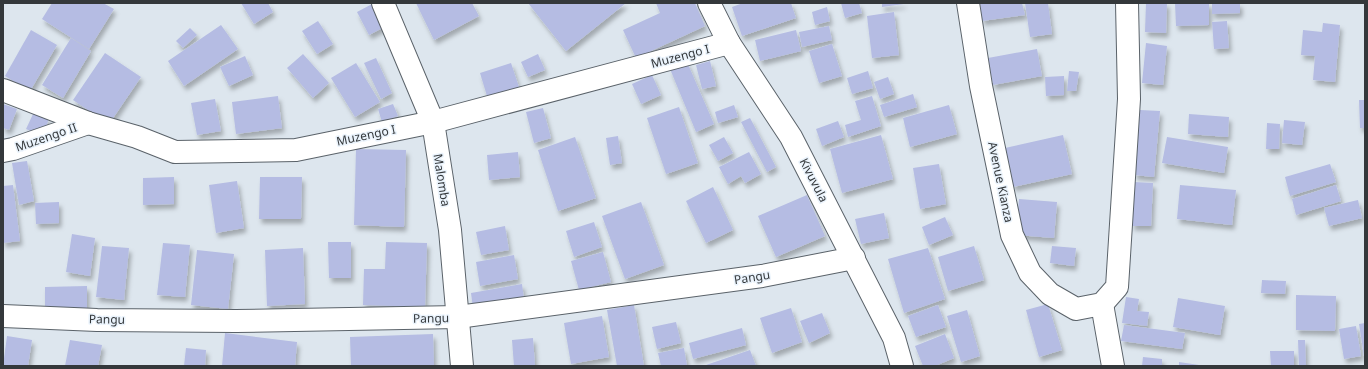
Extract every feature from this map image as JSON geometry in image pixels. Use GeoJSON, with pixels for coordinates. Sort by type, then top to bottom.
{"type":"FeatureCollection","features":[{"type":"Feature","properties":{"kind":"street","name":"Malomba"},"geometry":{"type":"LineString","coordinates":[[383,3],[432,122],[450,230],[462,366]]}},
{"type":"Feature","properties":{"kind":"street","name":"Kivuvula"},"geometry":{"type":"LineString","coordinates":[[709,3],[729,43],[791,137],[894,338],[902,366]]}},
{"type":"Feature","properties":{"kind":"street","name":"Avenue Kianza"},"geometry":{"type":"LineString","coordinates":[[968,3],[981,86],[1012,235],[1030,273],[1050,294],[1076,310],[1102,304]]}},
{"type":"Feature","properties":{"kind":"street"},"geometry":{"type":"LineString","coordinates":[[1113,366],[1102,304],[1117,287],[1128,99],[1127,3]]}},
{"type":"Feature","properties":{"kind":"street","name":"Muzengo I"},"geometry":{"type":"LineString","coordinates":[[3,90],[88,123],[137,137],[175,152],[296,150],[432,122],[729,43]]}},
{"type":"Feature","properties":{"kind":"street","name":"Muzengo II"},"geometry":{"type":"LineString","coordinates":[[3,151],[13,149],[88,123]]}},
{"type":"Feature","properties":{"kind":"street","name":"Pangu"},"geometry":{"type":"LineString","coordinates":[[3,316],[236,321],[458,317],[762,276],[854,258]]}},
{"type":"Feature","properties":{"kind":"building"},"geometry":{"type":"Polygon","coordinates":[[[52,3],[103,3],[114,9],[89,49],[42,19],[52,3]]]}},
{"type":"Feature","properties":{"kind":"building"},"geometry":{"type":"Polygon","coordinates":[[[241,3],[268,3],[273,12],[254,24],[241,3]]]}},
{"type":"Feature","properties":{"kind":"building"},"geometry":{"type":"Polygon","coordinates":[[[374,3],[386,26],[369,35],[357,12],[374,3]]]}},
{"type":"Feature","properties":{"kind":"building"},"geometry":{"type":"Polygon","coordinates":[[[416,3],[472,3],[479,16],[434,40],[416,3]]]}},
{"type":"Feature","properties":{"kind":"building"},"geometry":{"type":"Polygon","coordinates":[[[528,3],[626,3],[566,51],[528,3]]]}},
{"type":"Feature","properties":{"kind":"building"},"geometry":{"type":"Polygon","coordinates":[[[656,3],[695,3],[705,26],[636,58],[623,30],[660,13],[656,3]]]}},
{"type":"Feature","properties":{"kind":"building"},"geometry":{"type":"Polygon","coordinates":[[[743,3],[791,3],[796,18],[742,36],[732,7],[743,3]]]}},
{"type":"Feature","properties":{"kind":"building"},"geometry":{"type":"Polygon","coordinates":[[[841,3],[859,3],[862,13],[845,18],[841,3]]]}},
{"type":"Feature","properties":{"kind":"building"},"geometry":{"type":"Polygon","coordinates":[[[882,3],[904,3],[904,4],[882,7],[882,3]]]}},
{"type":"Feature","properties":{"kind":"building"},"geometry":{"type":"Polygon","coordinates":[[[980,3],[1022,3],[1025,15],[982,21],[980,3]]]}},
{"type":"Feature","properties":{"kind":"building"},"geometry":{"type":"Polygon","coordinates":[[[1025,3],[1048,3],[1052,34],[1030,37],[1025,3]]]}},
{"type":"Feature","properties":{"kind":"building"},"geometry":{"type":"Polygon","coordinates":[[[1146,3],[1167,3],[1166,33],[1145,32],[1146,3]]]}},
{"type":"Feature","properties":{"kind":"building"},"geometry":{"type":"Polygon","coordinates":[[[1175,3],[1209,3],[1209,25],[1176,26],[1175,3]]]}},
{"type":"Feature","properties":{"kind":"building"},"geometry":{"type":"Polygon","coordinates":[[[1212,3],[1240,3],[1240,13],[1212,14],[1212,3]]]}},
{"type":"Feature","properties":{"kind":"building"},"geometry":{"type":"Polygon","coordinates":[[[827,7],[830,21],[815,25],[812,12],[827,7]]]}},
{"type":"Feature","properties":{"kind":"building"},"geometry":{"type":"Polygon","coordinates":[[[894,12],[899,55],[872,58],[867,16],[894,12]]]}},
{"type":"Feature","properties":{"kind":"building"},"geometry":{"type":"Polygon","coordinates":[[[318,21],[333,44],[317,54],[302,31],[318,21]]]}},
{"type":"Feature","properties":{"kind":"building"},"geometry":{"type":"Polygon","coordinates":[[[1227,21],[1229,48],[1214,49],[1212,22],[1227,21]]]}},
{"type":"Feature","properties":{"kind":"building"},"geometry":{"type":"Polygon","coordinates":[[[1323,23],[1340,25],[1335,82],[1313,80],[1315,56],[1301,55],[1303,30],[1322,32],[1323,23]]]}},
{"type":"Feature","properties":{"kind":"building"},"geometry":{"type":"Polygon","coordinates":[[[221,25],[238,49],[184,86],[168,61],[221,25]]]}},
{"type":"Feature","properties":{"kind":"building"},"geometry":{"type":"Polygon","coordinates":[[[829,26],[832,40],[802,47],[799,32],[829,26]]]}},
{"type":"Feature","properties":{"kind":"building"},"geometry":{"type":"Polygon","coordinates":[[[190,28],[197,35],[183,48],[176,41],[190,28]]]}},
{"type":"Feature","properties":{"kind":"building"},"geometry":{"type":"Polygon","coordinates":[[[31,30],[57,45],[30,91],[5,76],[31,30]]]}},
{"type":"Feature","properties":{"kind":"building"},"geometry":{"type":"Polygon","coordinates":[[[796,30],[801,51],[760,61],[755,40],[796,30]]]}},
{"type":"Feature","properties":{"kind":"building"},"geometry":{"type":"Polygon","coordinates":[[[71,38],[91,51],[63,98],[42,85],[71,38]]]}},
{"type":"Feature","properties":{"kind":"building"},"geometry":{"type":"Polygon","coordinates":[[[1146,43],[1167,46],[1163,85],[1142,83],[1146,43]]]}},
{"type":"Feature","properties":{"kind":"building"},"geometry":{"type":"Polygon","coordinates":[[[832,44],[842,76],[819,83],[809,51],[832,44]]]}},
{"type":"Feature","properties":{"kind":"building"},"geometry":{"type":"Polygon","coordinates":[[[1037,49],[1042,76],[993,85],[988,58],[1037,49]]]}},
{"type":"Feature","properties":{"kind":"building"},"geometry":{"type":"Polygon","coordinates":[[[105,53],[141,77],[109,124],[73,100],[105,53]]]}},
{"type":"Feature","properties":{"kind":"building"},"geometry":{"type":"Polygon","coordinates":[[[303,54],[329,83],[313,98],[287,68],[303,54]]]}},
{"type":"Feature","properties":{"kind":"building"},"geometry":{"type":"Polygon","coordinates":[[[538,54],[545,70],[528,77],[521,62],[538,54]]]}},
{"type":"Feature","properties":{"kind":"building"},"geometry":{"type":"Polygon","coordinates":[[[245,56],[253,75],[229,86],[220,67],[245,56]]]}},
{"type":"Feature","properties":{"kind":"building"},"geometry":{"type":"Polygon","coordinates":[[[376,58],[392,93],[381,99],[364,63],[376,58]]]}},
{"type":"Feature","properties":{"kind":"building"},"geometry":{"type":"Polygon","coordinates":[[[710,61],[716,86],[702,89],[696,65],[710,61]]]}},
{"type":"Feature","properties":{"kind":"building"},"geometry":{"type":"Polygon","coordinates":[[[687,62],[714,124],[696,132],[670,69],[687,62]]]}},
{"type":"Feature","properties":{"kind":"building"},"geometry":{"type":"Polygon","coordinates":[[[356,63],[380,102],[355,117],[331,78],[356,63]]]}},
{"type":"Feature","properties":{"kind":"building"},"geometry":{"type":"Polygon","coordinates":[[[511,63],[519,87],[487,96],[480,73],[511,63]]]}},
{"type":"Feature","properties":{"kind":"building"},"geometry":{"type":"Polygon","coordinates":[[[868,71],[873,88],[852,94],[847,78],[868,71]]]}},
{"type":"Feature","properties":{"kind":"building"},"geometry":{"type":"Polygon","coordinates":[[[1069,71],[1079,72],[1076,91],[1067,91],[1069,71]]]}},
{"type":"Feature","properties":{"kind":"building"},"geometry":{"type":"Polygon","coordinates":[[[652,75],[661,95],[641,104],[632,84],[652,75]]]}},
{"type":"Feature","properties":{"kind":"building"},"geometry":{"type":"Polygon","coordinates":[[[1064,76],[1064,95],[1046,96],[1045,77],[1064,76]]]}},
{"type":"Feature","properties":{"kind":"building"},"geometry":{"type":"Polygon","coordinates":[[[888,77],[894,94],[880,99],[874,82],[888,77]]]}},
{"type":"Feature","properties":{"kind":"building"},"geometry":{"type":"Polygon","coordinates":[[[913,94],[917,107],[884,117],[880,105],[913,94]]]}},
{"type":"Feature","properties":{"kind":"building"},"geometry":{"type":"Polygon","coordinates":[[[278,96],[282,128],[236,134],[232,102],[278,96]]]}},
{"type":"Feature","properties":{"kind":"building"},"geometry":{"type":"Polygon","coordinates":[[[872,96],[881,126],[848,137],[845,125],[861,120],[855,101],[872,96]]]}},
{"type":"Feature","properties":{"kind":"building"},"geometry":{"type":"Polygon","coordinates":[[[215,99],[221,131],[197,135],[191,103],[215,99]]]}},
{"type":"Feature","properties":{"kind":"building"},"geometry":{"type":"Polygon","coordinates":[[[1359,100],[1365,100],[1365,128],[1360,128],[1359,100]]]}},
{"type":"Feature","properties":{"kind":"building"},"geometry":{"type":"Polygon","coordinates":[[[3,104],[17,109],[9,130],[3,128],[3,104]]]}},
{"type":"Feature","properties":{"kind":"building"},"geometry":{"type":"Polygon","coordinates":[[[393,104],[398,116],[382,122],[378,109],[393,104]]]}},
{"type":"Feature","properties":{"kind":"building"},"geometry":{"type":"Polygon","coordinates":[[[734,105],[738,117],[718,123],[715,112],[734,105]]]}},
{"type":"Feature","properties":{"kind":"building"},"geometry":{"type":"Polygon","coordinates":[[[949,105],[957,134],[910,147],[903,118],[949,105]]]}},
{"type":"Feature","properties":{"kind":"building"},"geometry":{"type":"Polygon","coordinates":[[[679,107],[698,163],[666,174],[647,118],[679,107]]]}},
{"type":"Feature","properties":{"kind":"building"},"geometry":{"type":"Polygon","coordinates":[[[543,108],[551,138],[534,143],[526,112],[543,108]]]}},
{"type":"Feature","properties":{"kind":"building"},"geometry":{"type":"Polygon","coordinates":[[[1140,110],[1160,111],[1154,177],[1134,175],[1140,110]]]}},
{"type":"Feature","properties":{"kind":"building"},"geometry":{"type":"Polygon","coordinates":[[[34,112],[49,119],[42,136],[26,129],[34,112]]]}},
{"type":"Feature","properties":{"kind":"building"},"geometry":{"type":"Polygon","coordinates":[[[1189,114],[1229,117],[1228,137],[1188,134],[1189,114]]]}},
{"type":"Feature","properties":{"kind":"building"},"geometry":{"type":"Polygon","coordinates":[[[750,118],[776,167],[767,172],[741,122],[750,118]]]}},
{"type":"Feature","properties":{"kind":"building"},"geometry":{"type":"Polygon","coordinates":[[[1284,120],[1305,122],[1302,145],[1282,143],[1284,120]]]}},
{"type":"Feature","properties":{"kind":"building"},"geometry":{"type":"Polygon","coordinates":[[[838,121],[844,137],[822,146],[816,129],[838,121]]]}},
{"type":"Feature","properties":{"kind":"building"},"geometry":{"type":"Polygon","coordinates":[[[1267,123],[1280,124],[1279,149],[1266,149],[1267,123]]]}},
{"type":"Feature","properties":{"kind":"building"},"geometry":{"type":"Polygon","coordinates":[[[881,135],[893,179],[842,193],[830,149],[881,135]]]}},
{"type":"Feature","properties":{"kind":"building"},"geometry":{"type":"Polygon","coordinates":[[[1063,135],[1072,174],[1013,187],[1005,148],[1063,135]]]}},
{"type":"Feature","properties":{"kind":"building"},"geometry":{"type":"Polygon","coordinates":[[[618,136],[622,163],[610,165],[606,138],[618,136]]]}},
{"type":"Feature","properties":{"kind":"building"},"geometry":{"type":"Polygon","coordinates":[[[575,137],[596,198],[558,211],[538,150],[575,137]]]}},
{"type":"Feature","properties":{"kind":"building"},"geometry":{"type":"Polygon","coordinates":[[[724,137],[733,153],[718,161],[709,145],[724,137]]]}},
{"type":"Feature","properties":{"kind":"building"},"geometry":{"type":"Polygon","coordinates":[[[1167,137],[1228,147],[1224,173],[1162,163],[1167,137]]]}},
{"type":"Feature","properties":{"kind":"building"},"geometry":{"type":"Polygon","coordinates":[[[356,149],[406,150],[404,227],[354,225],[356,149]]]}},
{"type":"Feature","properties":{"kind":"building"},"geometry":{"type":"Polygon","coordinates":[[[518,152],[520,177],[489,180],[487,155],[518,152]]]}},
{"type":"Feature","properties":{"kind":"building"},"geometry":{"type":"Polygon","coordinates":[[[749,152],[761,174],[745,183],[741,176],[728,184],[719,167],[749,152]]]}},
{"type":"Feature","properties":{"kind":"building"},"geometry":{"type":"Polygon","coordinates":[[[27,161],[34,201],[19,205],[12,163],[27,161]]]}},
{"type":"Feature","properties":{"kind":"building"},"geometry":{"type":"Polygon","coordinates":[[[939,164],[946,204],[920,209],[913,168],[939,164]]]}},
{"type":"Feature","properties":{"kind":"building"},"geometry":{"type":"Polygon","coordinates":[[[1330,164],[1336,182],[1290,196],[1285,177],[1330,164]]]}},
{"type":"Feature","properties":{"kind":"building"},"geometry":{"type":"Polygon","coordinates":[[[174,177],[174,204],[143,205],[143,178],[174,177]]]}},
{"type":"Feature","properties":{"kind":"building"},"geometry":{"type":"Polygon","coordinates":[[[260,177],[302,177],[301,219],[259,219],[260,177]]]}},
{"type":"Feature","properties":{"kind":"building"},"geometry":{"type":"Polygon","coordinates":[[[237,181],[244,228],[216,233],[209,185],[237,181]]]}},
{"type":"Feature","properties":{"kind":"building"},"geometry":{"type":"Polygon","coordinates":[[[1134,182],[1153,183],[1151,226],[1132,226],[1134,182]]]}},
{"type":"Feature","properties":{"kind":"building"},"geometry":{"type":"Polygon","coordinates":[[[13,185],[20,241],[3,243],[3,186],[13,185]]]}},
{"type":"Feature","properties":{"kind":"building"},"geometry":{"type":"Polygon","coordinates":[[[1180,185],[1236,190],[1232,225],[1177,219],[1180,185]]]}},
{"type":"Feature","properties":{"kind":"building"},"geometry":{"type":"Polygon","coordinates":[[[1336,185],[1341,201],[1296,215],[1292,199],[1336,185]]]}},
{"type":"Feature","properties":{"kind":"building"},"geometry":{"type":"Polygon","coordinates":[[[713,187],[733,230],[706,243],[686,201],[713,187]]]}},
{"type":"Feature","properties":{"kind":"building"},"geometry":{"type":"Polygon","coordinates":[[[807,195],[825,236],[776,257],[758,216],[807,195]]]}},
{"type":"Feature","properties":{"kind":"building"},"geometry":{"type":"Polygon","coordinates":[[[1019,199],[1057,202],[1054,238],[1016,235],[1019,199]]]}},
{"type":"Feature","properties":{"kind":"building"},"geometry":{"type":"Polygon","coordinates":[[[1358,200],[1362,218],[1329,226],[1324,208],[1358,200]]]}},
{"type":"Feature","properties":{"kind":"building"},"geometry":{"type":"Polygon","coordinates":[[[59,202],[59,223],[36,224],[35,203],[59,202]]]}},
{"type":"Feature","properties":{"kind":"building"},"geometry":{"type":"Polygon","coordinates":[[[641,202],[664,265],[625,279],[602,216],[641,202]]]}},
{"type":"Feature","properties":{"kind":"building"},"geometry":{"type":"Polygon","coordinates":[[[884,213],[889,238],[861,244],[855,219],[884,213]]]}},
{"type":"Feature","properties":{"kind":"building"},"geometry":{"type":"Polygon","coordinates":[[[945,217],[953,235],[929,245],[922,227],[945,217]]]}},
{"type":"Feature","properties":{"kind":"building"},"geometry":{"type":"Polygon","coordinates":[[[594,222],[602,247],[574,257],[566,231],[594,222]]]}},
{"type":"Feature","properties":{"kind":"building"},"geometry":{"type":"Polygon","coordinates":[[[505,226],[509,250],[481,255],[476,232],[505,226]]]}},
{"type":"Feature","properties":{"kind":"building"},"geometry":{"type":"Polygon","coordinates":[[[72,234],[95,238],[90,276],[66,272],[72,234]]]}},
{"type":"Feature","properties":{"kind":"building"},"geometry":{"type":"Polygon","coordinates":[[[328,242],[351,242],[351,278],[329,278],[328,242]]]}},
{"type":"Feature","properties":{"kind":"building"},"geometry":{"type":"Polygon","coordinates":[[[386,242],[427,243],[425,307],[363,305],[364,269],[385,269],[386,242]]]}},
{"type":"Feature","properties":{"kind":"building"},"geometry":{"type":"Polygon","coordinates":[[[163,243],[190,245],[185,297],[157,295],[163,243]]]}},
{"type":"Feature","properties":{"kind":"building"},"geometry":{"type":"Polygon","coordinates":[[[102,246],[129,248],[124,300],[96,297],[102,246]]]}},
{"type":"Feature","properties":{"kind":"building"},"geometry":{"type":"Polygon","coordinates":[[[974,246],[984,280],[948,291],[938,257],[974,246]]]}},
{"type":"Feature","properties":{"kind":"building"},"geometry":{"type":"Polygon","coordinates":[[[1052,246],[1076,248],[1074,266],[1050,263],[1052,246]]]}},
{"type":"Feature","properties":{"kind":"building"},"geometry":{"type":"Polygon","coordinates":[[[303,248],[305,304],[267,306],[265,250],[303,248]]]}},
{"type":"Feature","properties":{"kind":"building"},"geometry":{"type":"Polygon","coordinates":[[[928,248],[945,299],[904,313],[888,259],[928,248]]]}},
{"type":"Feature","properties":{"kind":"building"},"geometry":{"type":"Polygon","coordinates":[[[197,250],[234,254],[228,309],[191,305],[197,250]]]}},
{"type":"Feature","properties":{"kind":"building"},"geometry":{"type":"Polygon","coordinates":[[[603,252],[611,282],[579,290],[571,261],[603,252]]]}},
{"type":"Feature","properties":{"kind":"building"},"geometry":{"type":"Polygon","coordinates":[[[514,255],[518,279],[480,286],[476,262],[514,255]]]}},
{"type":"Feature","properties":{"kind":"building"},"geometry":{"type":"Polygon","coordinates":[[[1262,280],[1286,281],[1285,294],[1261,293],[1262,280]]]}},
{"type":"Feature","properties":{"kind":"building"},"geometry":{"type":"Polygon","coordinates":[[[522,284],[524,299],[473,308],[471,293],[522,284]]]}},
{"type":"Feature","properties":{"kind":"building"},"geometry":{"type":"Polygon","coordinates":[[[87,286],[87,312],[45,311],[45,287],[87,286]]]}},
{"type":"Feature","properties":{"kind":"building"},"geometry":{"type":"Polygon","coordinates":[[[1296,295],[1336,296],[1335,331],[1296,330],[1296,295]]]}},
{"type":"Feature","properties":{"kind":"building"},"geometry":{"type":"Polygon","coordinates":[[[1126,297],[1139,299],[1137,311],[1149,312],[1147,326],[1122,323],[1126,297]]]}},
{"type":"Feature","properties":{"kind":"building"},"geometry":{"type":"Polygon","coordinates":[[[1178,298],[1225,306],[1220,335],[1173,327],[1178,298]]]}},
{"type":"Feature","properties":{"kind":"building"},"geometry":{"type":"Polygon","coordinates":[[[1048,304],[1062,350],[1039,357],[1026,310],[1048,304]]]}},
{"type":"Feature","properties":{"kind":"building"},"geometry":{"type":"Polygon","coordinates":[[[634,305],[644,366],[617,366],[607,310],[634,305]]]}},
{"type":"Feature","properties":{"kind":"building"},"geometry":{"type":"Polygon","coordinates":[[[938,305],[946,327],[916,337],[908,316],[938,305]]]}},
{"type":"Feature","properties":{"kind":"building"},"geometry":{"type":"Polygon","coordinates":[[[791,308],[802,342],[772,353],[760,318],[791,308]]]}},
{"type":"Feature","properties":{"kind":"building"},"geometry":{"type":"Polygon","coordinates":[[[967,310],[980,356],[961,362],[947,316],[967,310]]]}},
{"type":"Feature","properties":{"kind":"building"},"geometry":{"type":"Polygon","coordinates":[[[822,313],[830,333],[809,343],[800,321],[822,313]]]}},
{"type":"Feature","properties":{"kind":"building"},"geometry":{"type":"Polygon","coordinates":[[[602,316],[609,357],[571,364],[564,323],[602,316]]]}},
{"type":"Feature","properties":{"kind":"building"},"geometry":{"type":"Polygon","coordinates":[[[676,322],[681,343],[657,349],[652,327],[676,322]]]}},
{"type":"Feature","properties":{"kind":"building"},"geometry":{"type":"Polygon","coordinates":[[[1365,323],[1365,356],[1364,356],[1359,324],[1365,323]]]}},
{"type":"Feature","properties":{"kind":"building"},"geometry":{"type":"Polygon","coordinates":[[[1124,325],[1185,333],[1182,349],[1121,341],[1124,325]]]}},
{"type":"Feature","properties":{"kind":"building"},"geometry":{"type":"Polygon","coordinates":[[[1356,326],[1361,356],[1344,359],[1339,329],[1356,326]]]}},
{"type":"Feature","properties":{"kind":"building"},"geometry":{"type":"Polygon","coordinates":[[[742,328],[746,345],[693,359],[689,343],[742,328]]]}},
{"type":"Feature","properties":{"kind":"building"},"geometry":{"type":"Polygon","coordinates":[[[225,333],[297,342],[295,366],[222,366],[225,333]]]}},
{"type":"Feature","properties":{"kind":"building"},"geometry":{"type":"Polygon","coordinates":[[[433,334],[434,366],[351,366],[350,337],[433,334]]]}},
{"type":"Feature","properties":{"kind":"building"},"geometry":{"type":"Polygon","coordinates":[[[945,334],[954,358],[935,366],[923,366],[915,346],[945,334]]]}},
{"type":"Feature","properties":{"kind":"building"},"geometry":{"type":"Polygon","coordinates":[[[7,336],[32,340],[28,366],[3,366],[7,336]]]}},
{"type":"Feature","properties":{"kind":"building"},"geometry":{"type":"Polygon","coordinates":[[[533,338],[535,366],[514,366],[512,340],[533,338]]]}},
{"type":"Feature","properties":{"kind":"building"},"geometry":{"type":"Polygon","coordinates":[[[70,340],[102,345],[98,366],[65,366],[70,340]]]}},
{"type":"Feature","properties":{"kind":"building"},"geometry":{"type":"Polygon","coordinates":[[[1298,340],[1305,340],[1306,366],[1299,366],[1298,340]]]}},
{"type":"Feature","properties":{"kind":"building"},"geometry":{"type":"Polygon","coordinates":[[[186,348],[206,350],[205,366],[184,366],[186,348]]]}},
{"type":"Feature","properties":{"kind":"building"},"geometry":{"type":"Polygon","coordinates":[[[684,348],[687,366],[661,366],[658,353],[684,348]]]}},
{"type":"Feature","properties":{"kind":"building"},"geometry":{"type":"Polygon","coordinates":[[[750,350],[756,366],[703,366],[750,350]]]}},
{"type":"Feature","properties":{"kind":"building"},"geometry":{"type":"Polygon","coordinates":[[[1270,351],[1294,351],[1294,366],[1271,366],[1270,351]]]}},
{"type":"Feature","properties":{"kind":"building"},"geometry":{"type":"Polygon","coordinates":[[[1143,357],[1162,359],[1162,366],[1142,366],[1143,357]]]}},
{"type":"Feature","properties":{"kind":"building"},"geometry":{"type":"Polygon","coordinates":[[[1179,362],[1199,365],[1179,366],[1179,362]]]}}]}
